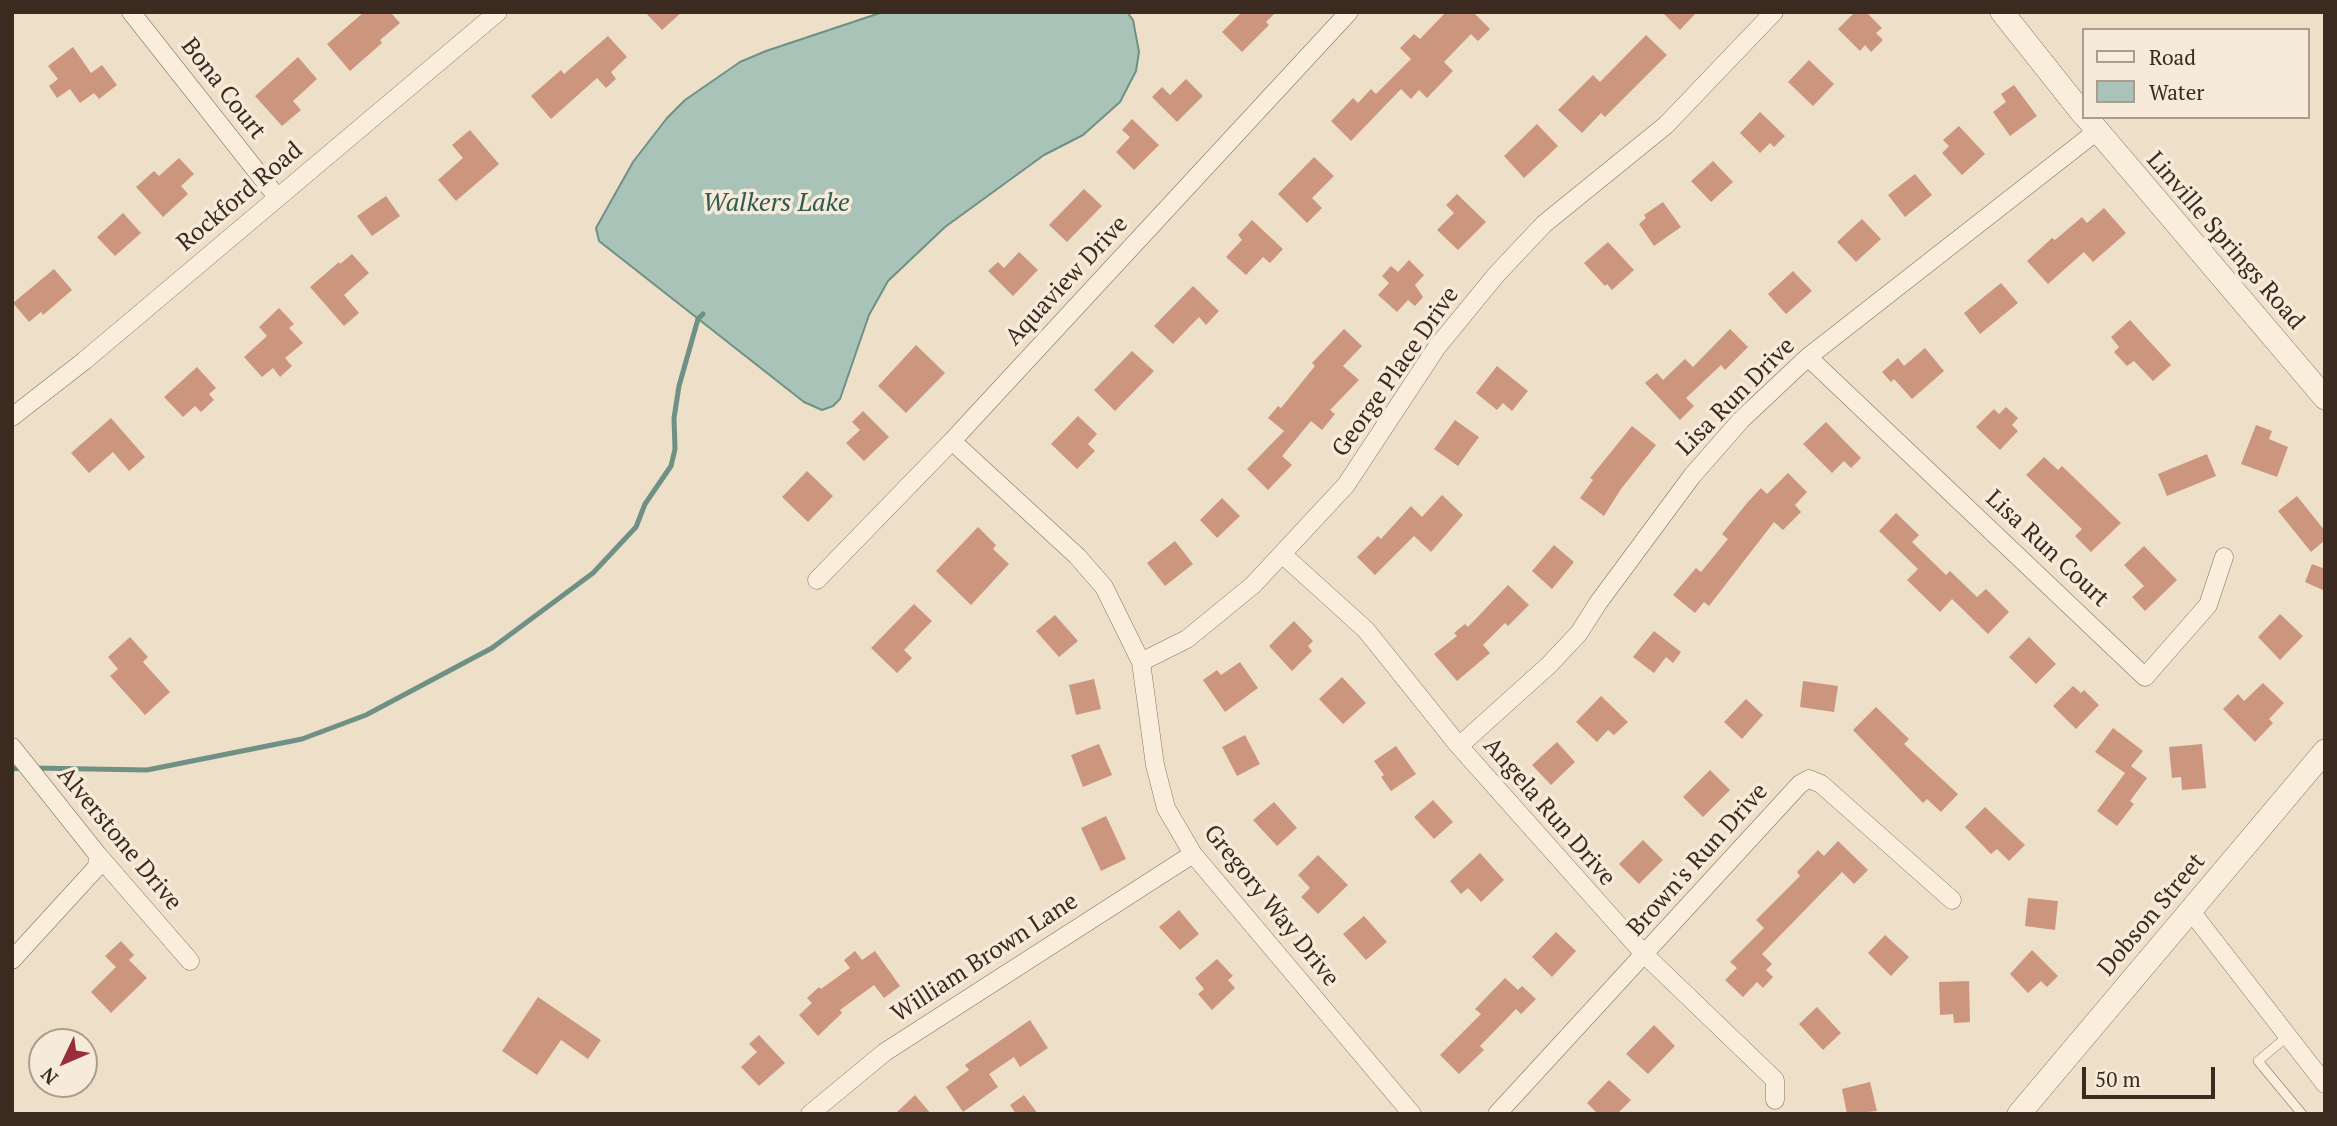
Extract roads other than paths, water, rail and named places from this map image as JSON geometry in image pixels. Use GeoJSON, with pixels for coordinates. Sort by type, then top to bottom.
{"type":"FeatureCollection","features":[{"type":"Feature","properties":{"kind":"street","name":"Bona Court"},"geometry":{"type":"LineString","coordinates":[[131,12],[277,197]]}},
{"type":"Feature","properties":{"kind":"street","name":"Rockford Road"},"geometry":{"type":"LineString","coordinates":[[12,418],[84,361],[498,12]]}},
{"type":"Feature","properties":{"kind":"street","name":"Aquaview Drive"},"geometry":{"type":"LineString","coordinates":[[817,580],[952,440],[1349,12]]}},
{"type":"Feature","properties":{"kind":"street","name":"George Place Drive"},"geometry":{"type":"LineString","coordinates":[[1142,662],[1187,639],[1253,585],[1346,485],[1437,347],[1496,275],[1544,225],[1666,125],[1774,12]]}},
{"type":"Feature","properties":{"kind":"street","name":"Linville Springs Road"},"geometry":{"type":"LineString","coordinates":[[2002,12],[2082,112]]}},
{"type":"Feature","properties":{"kind":"street","name":"Linville Springs Road"},"geometry":{"type":"LineString","coordinates":[[2089,121],[2325,398]]}},
{"type":"Feature","properties":{"kind":"street","name":"Lisa Run Drive"},"geometry":{"type":"LineString","coordinates":[[1459,746],[1549,666],[1580,633],[1598,603],[1692,476],[1741,420],[1808,357],[2089,121]]}},
{"type":"Feature","properties":{"kind":"street","name":"Lisa Run Court"},"geometry":{"type":"LineString","coordinates":[[1808,357],[2145,677],[2208,605],[2224,557]]}},
{"type":"Feature","properties":{"kind":"street","name":"Gregory Way Drive"},"geometry":{"type":"LineString","coordinates":[[952,440],[1104,587],[1142,662],[1155,765],[1166,808],[1193,854],[1412,1114]]}},
{"type":"Feature","properties":{"kind":"street","name":"Angela Run Drive"},"geometry":{"type":"LineString","coordinates":[[1282,554],[1366,630],[1459,746],[1644,955],[1775,1080],[1775,1101]]}},
{"type":"Feature","properties":{"kind":"street","name":"Alverstone Drive"},"geometry":{"type":"LineString","coordinates":[[12,747],[98,855],[190,961]]}},
{"type":"Feature","properties":{"kind":"street","name":"Dobson Street"},"geometry":{"type":"LineString","coordinates":[[2019,1114],[2325,751]]}},
{"type":"Feature","properties":{"kind":"street","name":"Brown's Run Drive"},"geometry":{"type":"LineString","coordinates":[[1497,1114],[1800,784],[1809,779],[1821,784],[1952,900]]}},
{"type":"Feature","properties":{"kind":"street","name":"William Brown Lane"},"geometry":{"type":"LineString","coordinates":[[810,1114],[885,1052],[1193,854]]}},
{"type":"Feature","properties":{"kind":"street"},"geometry":{"type":"LineString","coordinates":[[12,960],[97,867],[98,855]]}},
{"type":"Feature","properties":{"kind":"street"},"geometry":{"type":"LineString","coordinates":[[2190,910],[2325,1084]]}},
{"type":"Feature","properties":{"kind":"lane"},"geometry":{"type":"LineString","coordinates":[[2288,1036],[2258,1061],[2302,1114]]}},
{"type":"Feature","properties":{"kind":"water","name":"Walkers Lake"},"geometry":{"type":"Polygon","coordinates":[[[883,12],[1127,12],[1133,20],[1139,52],[1136,71],[1120,102],[1083,135],[1044,155],[945,227],[888,281],[869,315],[840,399],[833,406],[822,410],[804,402],[599,241],[596,228],[633,162],[667,118],[685,100],[740,62],[883,12]]]}},
{"type":"Feature","properties":{"kind":"waterway"},"geometry":{"type":"LineString","coordinates":[[33,768],[147,770],[302,739],[366,715],[492,648],[593,573],[636,527],[645,504],[671,466],[675,449],[674,418],[679,386],[698,319],[703,314]]}},
{"type":"Feature","properties":{"kind":"waterway"},"geometry":{"type":"LineString","coordinates":[[12,769],[23,768]]}}]}
